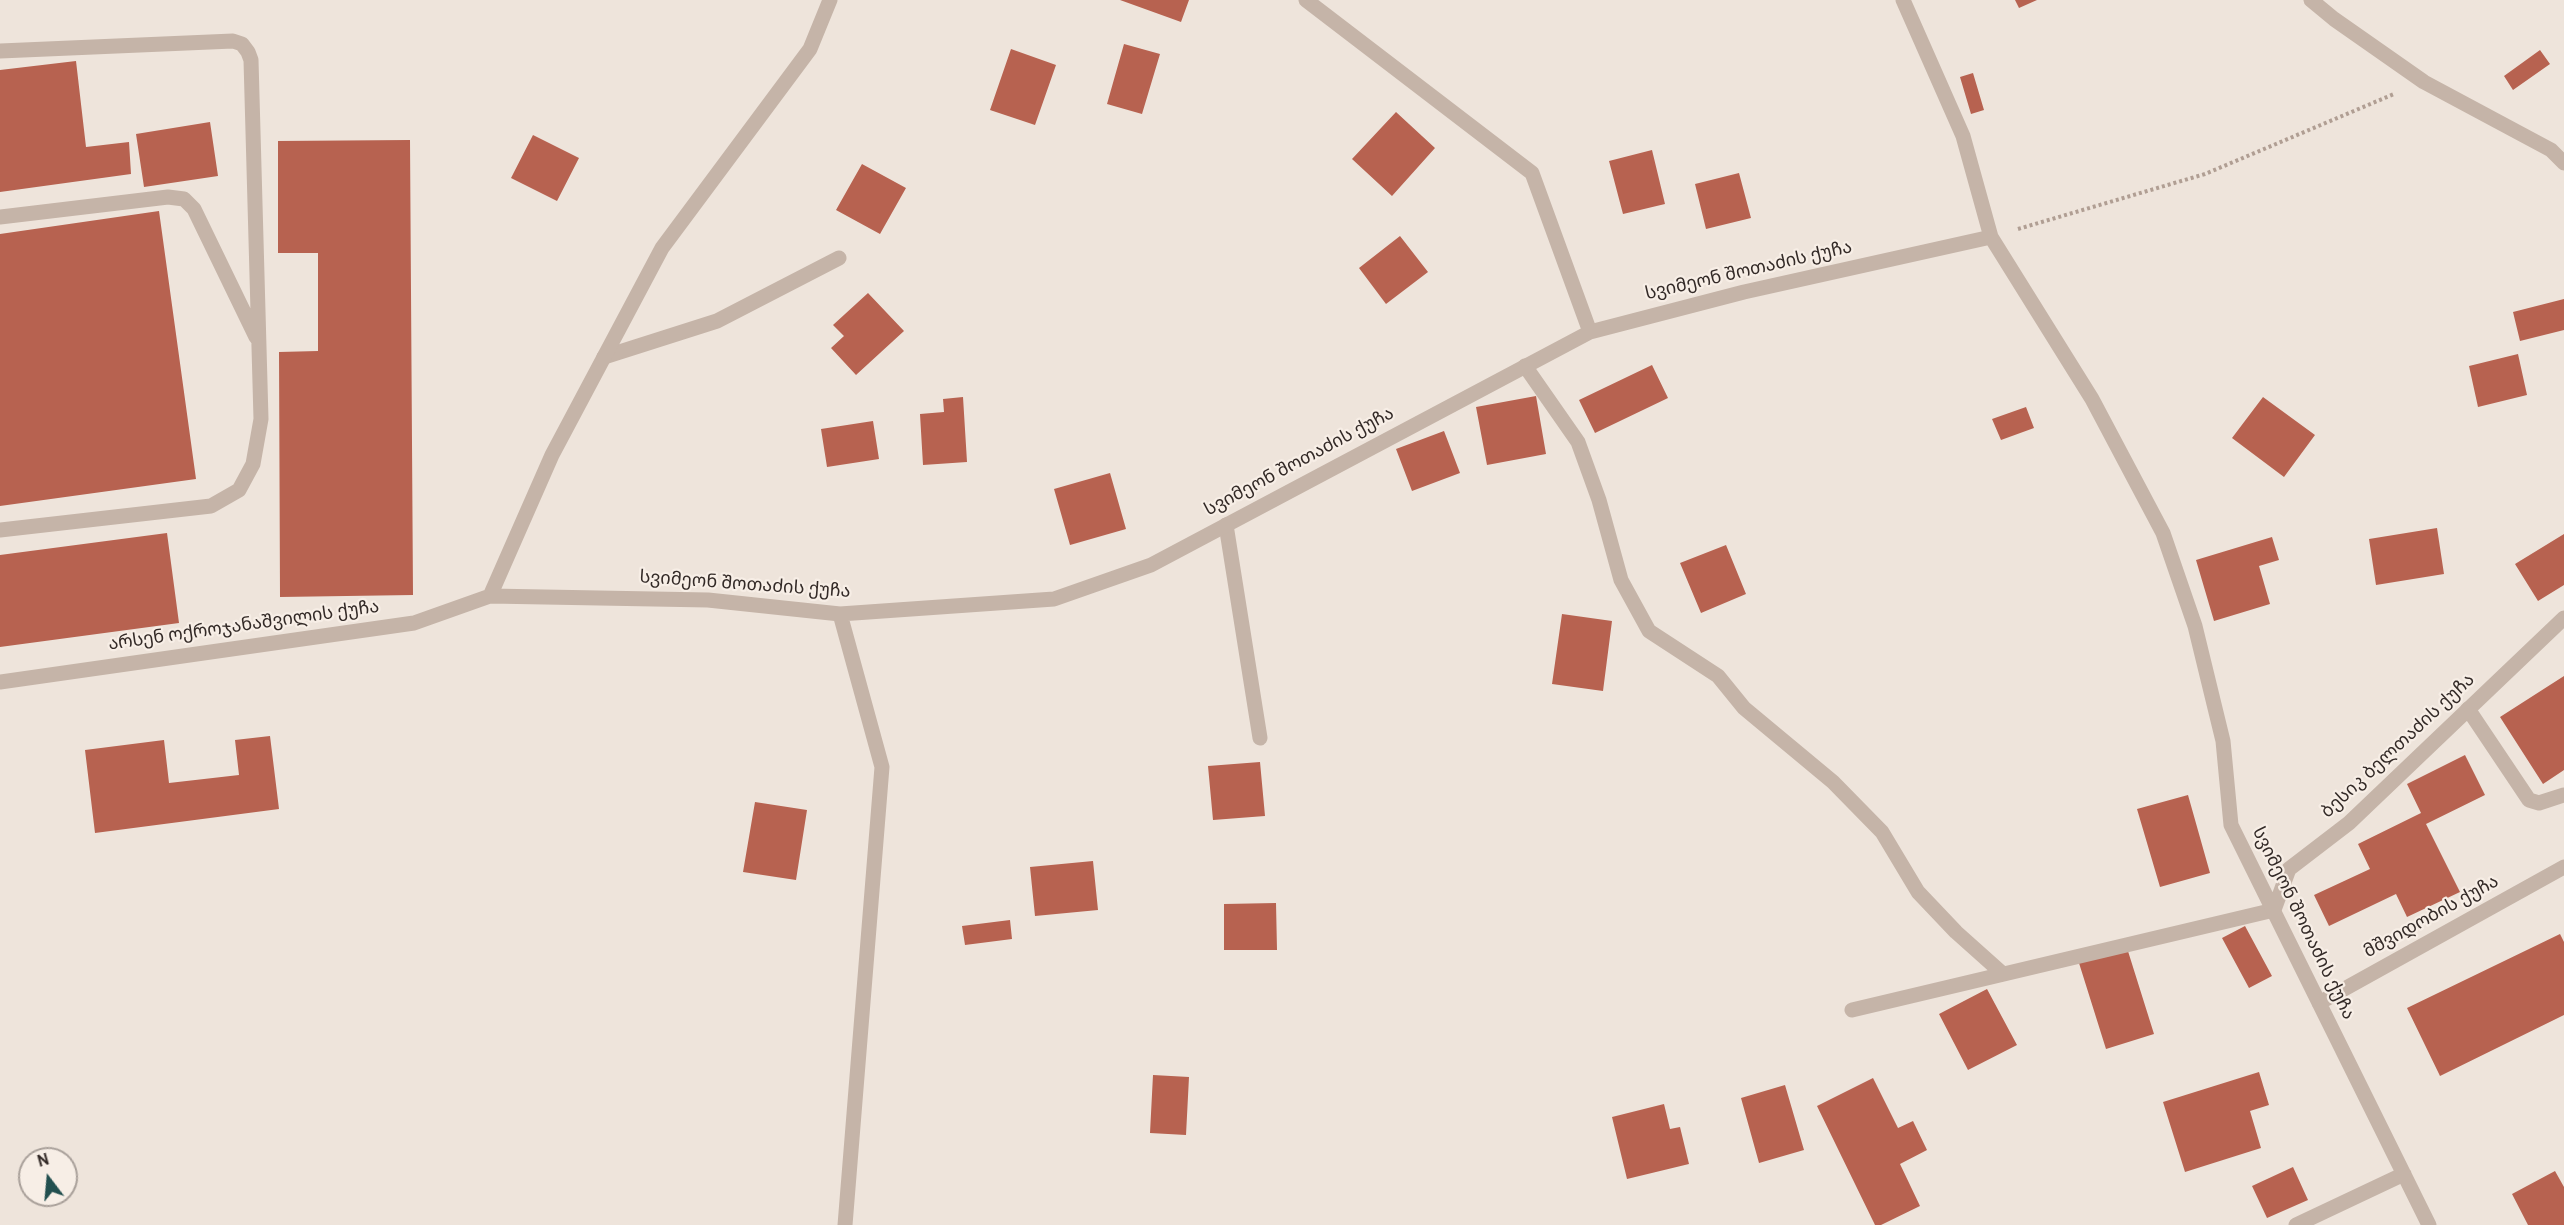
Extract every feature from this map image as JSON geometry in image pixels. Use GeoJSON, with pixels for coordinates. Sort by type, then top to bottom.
{"type":"FeatureCollection","features":[{"type":"Feature","properties":{"kind":"street"},"geometry":{"type":"LineString","coordinates":[[490,596],[552,455],[662,248],[810,49],[830,0]]}},
{"type":"Feature","properties":{"kind":"street"},"geometry":{"type":"LineString","coordinates":[[1306,0],[1532,173],[1590,332]]}},
{"type":"Feature","properties":{"kind":"street"},"geometry":{"type":"LineString","coordinates":[[1904,0],[1963,136],[1991,237]]}},
{"type":"Feature","properties":{"kind":"street"},"geometry":{"type":"LineString","coordinates":[[2311,0],[2334,19],[2424,82],[2551,150],[2564,163]]}},
{"type":"Feature","properties":{"kind":"street"},"geometry":{"type":"LineString","coordinates":[[0,51],[233,41],[242,44],[251,60],[261,419],[253,464],[239,490],[211,506],[0,530]]}},
{"type":"Feature","properties":{"kind":"street"},"geometry":{"type":"LineString","coordinates":[[0,217],[168,197],[184,199],[194,208],[259,341]]}},
{"type":"Feature","properties":{"kind":"street","name":"სვიმეონ შოთაძის ქუჩა"},"geometry":{"type":"LineString","coordinates":[[490,596],[708,600],[840,614],[1054,599],[1151,565],[1590,332],[1744,291],[1991,237],[2092,399],[2163,533],[2195,626],[2223,741],[2230,825],[2429,1225]]}},
{"type":"Feature","properties":{"kind":"street"},"geometry":{"type":"LineString","coordinates":[[604,357],[717,321],[839,258]]}},
{"type":"Feature","properties":{"kind":"street"},"geometry":{"type":"LineString","coordinates":[[1525,366],[1578,442],[1599,500],[1620,579],[1649,631],[1718,676],[1744,708],[1833,782],[1882,832],[1918,892],[1956,932],[2003,974]]}},
{"type":"Feature","properties":{"kind":"street"},"geometry":{"type":"LineString","coordinates":[[1226,525],[1260,738]]}},
{"type":"Feature","properties":{"kind":"street","name":"არსენ ოქროჯანაშვილის ქუჩა"},"geometry":{"type":"LineString","coordinates":[[0,682],[414,623],[490,596]]}},
{"type":"Feature","properties":{"kind":"street"},"geometry":{"type":"LineString","coordinates":[[840,614],[882,767],[845,1225]]}},
{"type":"Feature","properties":{"kind":"street","name":"ბესიკ ბელთაძის ქუჩა"},"geometry":{"type":"LineString","coordinates":[[2274,910],[2289,869],[2349,823],[2564,618]]}},
{"type":"Feature","properties":{"kind":"street"},"geometry":{"type":"LineString","coordinates":[[2469,709],[2529,800],[2539,803],[2549,802],[2564,795]]}},
{"type":"Feature","properties":{"kind":"street","name":"მშვიდობის ქუჩა"},"geometry":{"type":"LineString","coordinates":[[2319,1003],[2564,867]]}},
{"type":"Feature","properties":{"kind":"street"},"geometry":{"type":"LineString","coordinates":[[1852,1010],[2274,910]]}},
{"type":"Feature","properties":{"kind":"street"},"geometry":{"type":"LineString","coordinates":[[2296,1225],[2404,1174]]}},
{"type":"Feature","properties":{"kind":"path"},"geometry":{"type":"LineString","coordinates":[[1991,237],[2205,174],[2424,82]]}},
{"type":"Feature","properties":{"kind":"building"},"geometry":{"type":"Polygon","coordinates":[[[1120,0],[1189,0],[1181,22],[1120,0]]]}},
{"type":"Feature","properties":{"kind":"building"},"geometry":{"type":"Polygon","coordinates":[[[2015,0],[2037,0],[2019,8],[2015,0]]]}},
{"type":"Feature","properties":{"kind":"building"},"geometry":{"type":"Polygon","coordinates":[[[1124,44],[1160,54],[1142,114],[1107,104],[1124,44]]]}},
{"type":"Feature","properties":{"kind":"building"},"geometry":{"type":"Polygon","coordinates":[[[1011,49],[1056,65],[1035,125],[990,110],[1011,49]]]}},
{"type":"Feature","properties":{"kind":"building"},"geometry":{"type":"Polygon","coordinates":[[[2540,50],[2550,64],[2513,90],[2504,76],[2540,50]]]}},
{"type":"Feature","properties":{"kind":"building"},"geometry":{"type":"Polygon","coordinates":[[[76,61],[86,147],[129,142],[131,174],[0,192],[0,70],[76,61]]]}},
{"type":"Feature","properties":{"kind":"building"},"geometry":{"type":"Polygon","coordinates":[[[1973,73],[1984,110],[1971,114],[1960,77],[1973,73]]]}},
{"type":"Feature","properties":{"kind":"building"},"geometry":{"type":"Polygon","coordinates":[[[1396,112],[1435,148],[1392,196],[1352,159],[1396,112]]]}},
{"type":"Feature","properties":{"kind":"building"},"geometry":{"type":"Polygon","coordinates":[[[210,122],[218,176],[144,187],[136,134],[210,122]]]}},
{"type":"Feature","properties":{"kind":"building"},"geometry":{"type":"Polygon","coordinates":[[[533,135],[579,158],[557,201],[511,178],[533,135]]]}},
{"type":"Feature","properties":{"kind":"building"},"geometry":{"type":"Polygon","coordinates":[[[410,140],[413,595],[280,597],[279,352],[318,351],[318,253],[278,253],[278,141],[410,140]]]}},
{"type":"Feature","properties":{"kind":"building"},"geometry":{"type":"Polygon","coordinates":[[[1652,150],[1665,204],[1623,214],[1609,161],[1652,150]]]}},
{"type":"Feature","properties":{"kind":"building"},"geometry":{"type":"Polygon","coordinates":[[[862,164],[906,188],[880,234],[836,210],[862,164]]]}},
{"type":"Feature","properties":{"kind":"building"},"geometry":{"type":"Polygon","coordinates":[[[1739,173],[1751,218],[1706,229],[1695,184],[1739,173]]]}},
{"type":"Feature","properties":{"kind":"building"},"geometry":{"type":"Polygon","coordinates":[[[159,211],[196,479],[0,506],[0,234],[159,211]]]}},
{"type":"Feature","properties":{"kind":"building"},"geometry":{"type":"Polygon","coordinates":[[[1400,236],[1428,272],[1386,304],[1359,268],[1400,236]]]}},
{"type":"Feature","properties":{"kind":"building"},"geometry":{"type":"Polygon","coordinates":[[[868,293],[904,331],[856,375],[831,348],[844,336],[833,325],[868,293]]]}},
{"type":"Feature","properties":{"kind":"building"},"geometry":{"type":"Polygon","coordinates":[[[2564,299],[2564,330],[2520,341],[2513,312],[2564,299]]]}},
{"type":"Feature","properties":{"kind":"building"},"geometry":{"type":"Polygon","coordinates":[[[2518,354],[2527,395],[2478,407],[2469,366],[2518,354]]]}},
{"type":"Feature","properties":{"kind":"building"},"geometry":{"type":"Polygon","coordinates":[[[1652,365],[1668,398],[1595,433],[1579,400],[1652,365]]]}},
{"type":"Feature","properties":{"kind":"building"},"geometry":{"type":"Polygon","coordinates":[[[1536,396],[1546,454],[1487,465],[1476,407],[1536,396]]]}},
{"type":"Feature","properties":{"kind":"building"},"geometry":{"type":"Polygon","coordinates":[[[963,397],[967,462],[923,465],[920,414],[944,412],[943,399],[963,397]]]}},
{"type":"Feature","properties":{"kind":"building"},"geometry":{"type":"Polygon","coordinates":[[[2263,397],[2315,435],[2284,477],[2232,438],[2263,397]]]}},
{"type":"Feature","properties":{"kind":"building"},"geometry":{"type":"Polygon","coordinates":[[[2026,407],[2034,428],[2001,440],[1992,419],[2026,407]]]}},
{"type":"Feature","properties":{"kind":"building"},"geometry":{"type":"Polygon","coordinates":[[[873,421],[879,459],[827,467],[821,429],[873,421]]]}},
{"type":"Feature","properties":{"kind":"building"},"geometry":{"type":"Polygon","coordinates":[[[1444,431],[1460,473],[1412,491],[1396,449],[1444,431]]]}},
{"type":"Feature","properties":{"kind":"building"},"geometry":{"type":"Polygon","coordinates":[[[1110,473],[1126,529],[1070,545],[1054,489],[1110,473]]]}},
{"type":"Feature","properties":{"kind":"building"},"geometry":{"type":"Polygon","coordinates":[[[2437,528],[2444,574],[2376,585],[2369,539],[2437,528]]]}},
{"type":"Feature","properties":{"kind":"building"},"geometry":{"type":"Polygon","coordinates":[[[167,533],[179,623],[0,647],[0,555],[167,533]]]}},
{"type":"Feature","properties":{"kind":"building"},"geometry":{"type":"Polygon","coordinates":[[[2564,534],[2564,585],[2538,601],[2515,564],[2564,534]]]}},
{"type":"Feature","properties":{"kind":"building"},"geometry":{"type":"Polygon","coordinates":[[[2272,537],[2279,560],[2259,566],[2270,604],[2214,621],[2196,560],[2272,537]]]}},
{"type":"Feature","properties":{"kind":"building"},"geometry":{"type":"Polygon","coordinates":[[[1726,545],[1746,594],[1701,613],[1680,563],[1726,545]]]}},
{"type":"Feature","properties":{"kind":"building"},"geometry":{"type":"Polygon","coordinates":[[[1562,614],[1612,621],[1603,691],[1552,684],[1562,614]]]}},
{"type":"Feature","properties":{"kind":"building"},"geometry":{"type":"Polygon","coordinates":[[[2564,676],[2564,770],[2543,784],[2500,717],[2564,676]]]}},
{"type":"Feature","properties":{"kind":"building"},"geometry":{"type":"Polygon","coordinates":[[[270,736],[279,809],[95,833],[85,750],[164,740],[169,783],[239,775],[235,740],[270,736]]]}},
{"type":"Feature","properties":{"kind":"building"},"geometry":{"type":"Polygon","coordinates":[[[2465,755],[2485,795],[2426,824],[2460,892],[2407,917],[2396,894],[2329,926],[2314,895],[2370,869],[2358,844],[2421,813],[2407,784],[2465,755]]]}},
{"type":"Feature","properties":{"kind":"building"},"geometry":{"type":"Polygon","coordinates":[[[1260,762],[1265,816],[1213,820],[1208,766],[1260,762]]]}},
{"type":"Feature","properties":{"kind":"building"},"geometry":{"type":"Polygon","coordinates":[[[2188,795],[2210,873],[2160,887],[2137,809],[2188,795]]]}},
{"type":"Feature","properties":{"kind":"building"},"geometry":{"type":"Polygon","coordinates":[[[755,802],[807,810],[796,880],[743,872],[755,802]]]}},
{"type":"Feature","properties":{"kind":"building"},"geometry":{"type":"Polygon","coordinates":[[[1093,861],[1098,910],[1035,916],[1030,867],[1093,861]]]}},
{"type":"Feature","properties":{"kind":"building"},"geometry":{"type":"Polygon","coordinates":[[[1276,903],[1277,950],[1224,950],[1224,904],[1276,903]]]}},
{"type":"Feature","properties":{"kind":"building"},"geometry":{"type":"Polygon","coordinates":[[[1010,920],[1012,939],[965,945],[962,926],[1010,920]]]}},
{"type":"Feature","properties":{"kind":"building"},"geometry":{"type":"Polygon","coordinates":[[[2245,926],[2272,976],[2249,988],[2222,938],[2245,926]]]}},
{"type":"Feature","properties":{"kind":"building"},"geometry":{"type":"Polygon","coordinates":[[[2560,934],[2564,942],[2564,1015],[2440,1076],[2407,1008],[2560,934]]]}},
{"type":"Feature","properties":{"kind":"building"},"geometry":{"type":"Polygon","coordinates":[[[2127,948],[2154,1034],[2106,1049],[2079,963],[2127,948]]]}},
{"type":"Feature","properties":{"kind":"building"},"geometry":{"type":"Polygon","coordinates":[[[1987,989],[2017,1045],[1968,1070],[1939,1014],[1987,989]]]}},
{"type":"Feature","properties":{"kind":"building"},"geometry":{"type":"Polygon","coordinates":[[[2259,1072],[2269,1105],[2250,1111],[2261,1148],[2185,1172],[2163,1102],[2259,1072]]]}},
{"type":"Feature","properties":{"kind":"building"},"geometry":{"type":"Polygon","coordinates":[[[1153,1075],[1189,1077],[1186,1135],[1150,1133],[1153,1075]]]}},
{"type":"Feature","properties":{"kind":"building"},"geometry":{"type":"Polygon","coordinates":[[[1873,1078],[1898,1128],[1913,1121],[1927,1150],[1900,1164],[1920,1206],[1881,1225],[1875,1225],[1817,1106],[1873,1078]]]}},
{"type":"Feature","properties":{"kind":"building"},"geometry":{"type":"Polygon","coordinates":[[[1785,1085],[1804,1150],[1759,1163],[1741,1098],[1785,1085]]]}},
{"type":"Feature","properties":{"kind":"building"},"geometry":{"type":"Polygon","coordinates":[[[1664,1104],[1670,1129],[1680,1127],[1689,1164],[1627,1179],[1612,1117],[1664,1104]]]}},
{"type":"Feature","properties":{"kind":"building"},"geometry":{"type":"Polygon","coordinates":[[[2293,1167],[2308,1200],[2267,1218],[2252,1186],[2293,1167]]]}},
{"type":"Feature","properties":{"kind":"building"},"geometry":{"type":"Polygon","coordinates":[[[2555,1171],[2564,1187],[2564,1225],[2528,1225],[2512,1194],[2555,1171]]]}}]}
